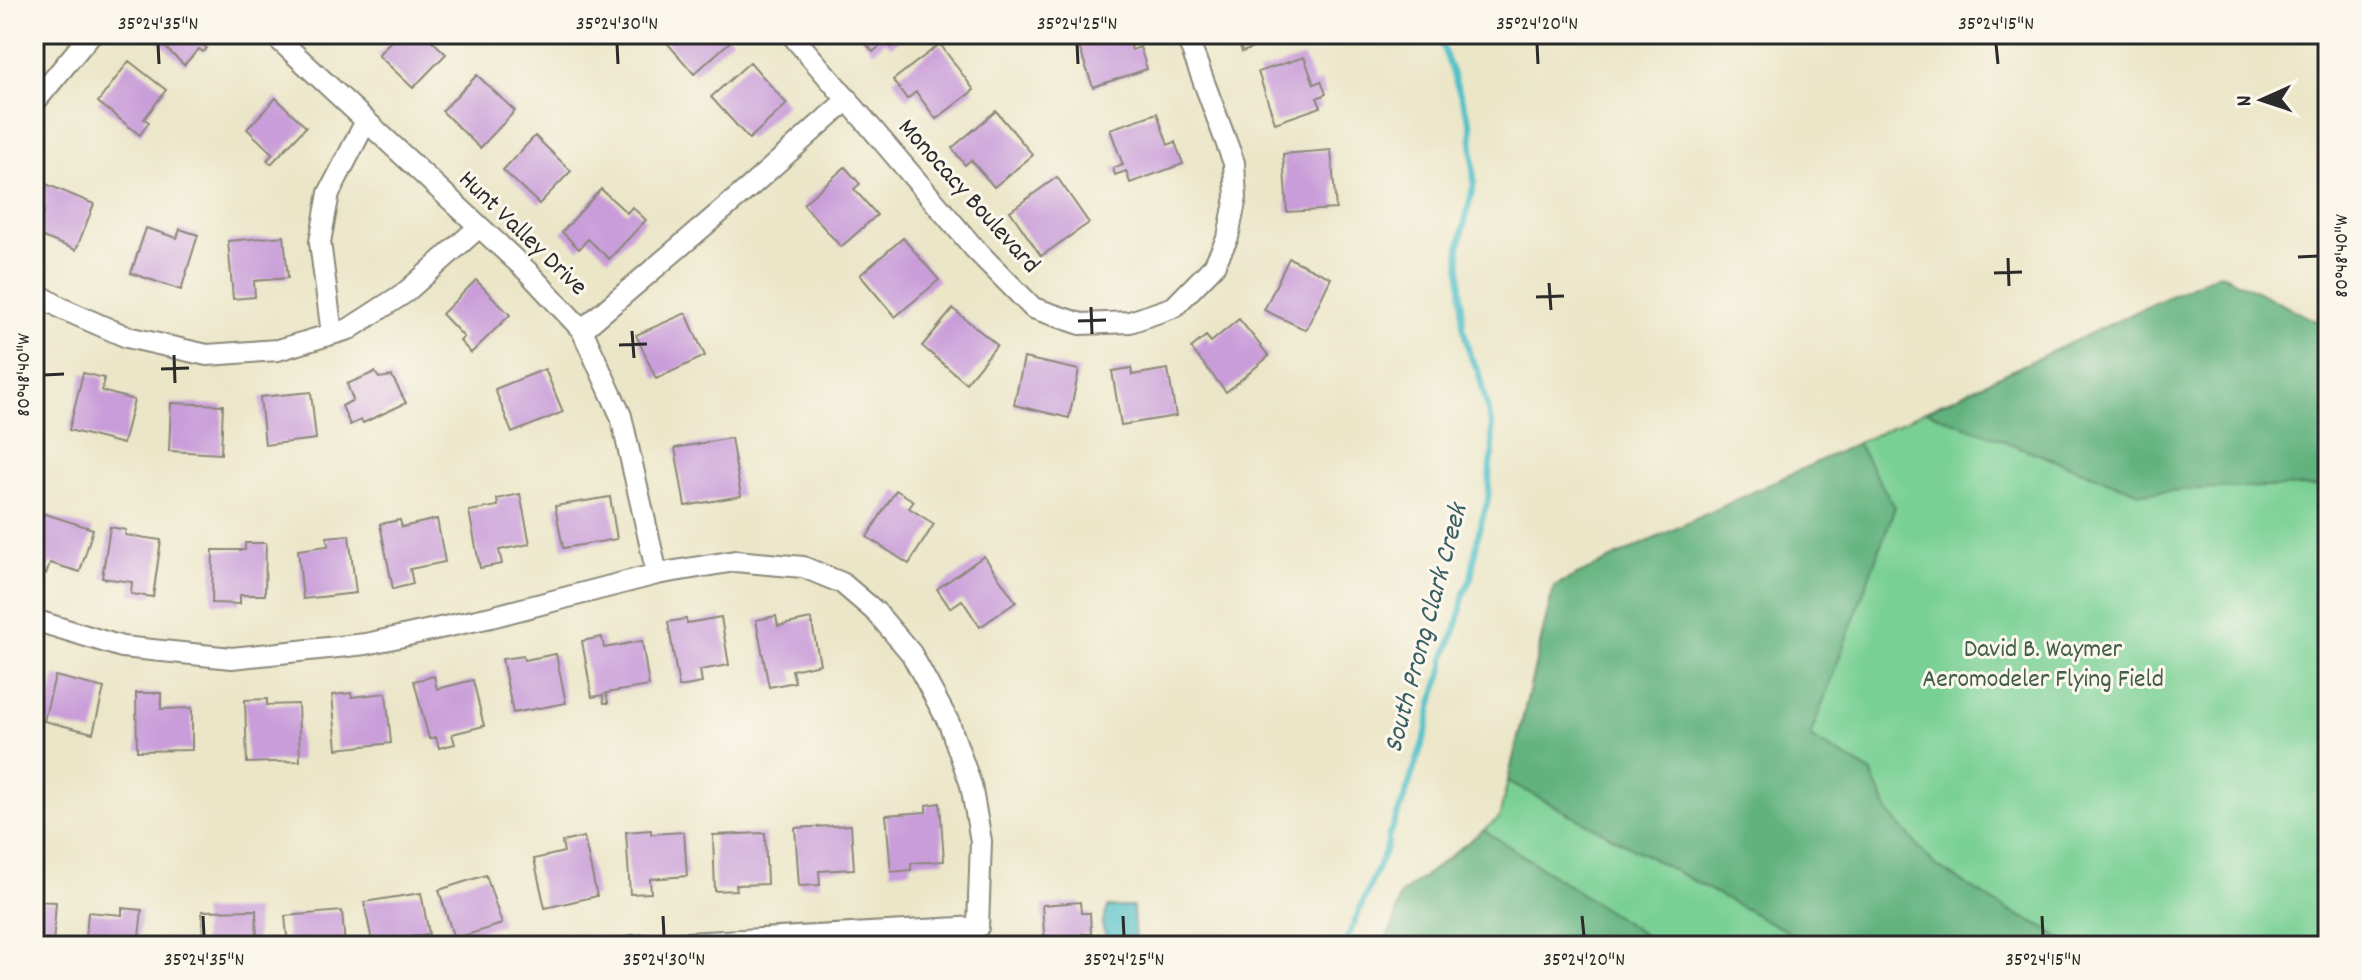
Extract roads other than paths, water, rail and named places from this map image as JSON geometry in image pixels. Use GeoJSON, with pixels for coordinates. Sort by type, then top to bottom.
{"type":"FeatureCollection","features":[{"type":"Feature","properties":{"kind":"street"},"geometry":{"type":"LineString","coordinates":[[34,103],[91,34]]}},
{"type":"Feature","properties":{"kind":"street","name":"Hunt Valley Drive"},"geometry":{"type":"LineString","coordinates":[[273,34],[527,271],[582,330],[621,416],[657,574]]}},
{"type":"Feature","properties":{"kind":"street","name":"Monocacy Boulevard"},"geometry":{"type":"LineString","coordinates":[[791,34],[974,248],[1033,308],[1081,324],[1130,322],[1174,307],[1214,266],[1228,237],[1236,197],[1234,163],[1186,34]]}},
{"type":"Feature","properties":{"kind":"street"},"geometry":{"type":"LineString","coordinates":[[582,330],[848,99]]}},
{"type":"Feature","properties":{"kind":"street"},"geometry":{"type":"LineString","coordinates":[[332,334],[320,242],[329,193],[366,121]]}},
{"type":"Feature","properties":{"kind":"street"},"geometry":{"type":"LineString","coordinates":[[34,292],[63,309],[127,337],[207,355],[278,350],[349,329],[406,292],[479,227]]}},
{"type":"Feature","properties":{"kind":"street"},"geometry":{"type":"LineString","coordinates":[[34,620],[122,647],[232,658],[366,644],[491,617],[657,574],[735,561],[803,567],[842,583],[876,612],[911,653],[949,723],[971,785],[981,841],[978,927],[633,946]]}},
{"type":"Feature","properties":{"kind":"water"},"geometry":{"type":"Polygon","coordinates":[[[1108,907],[1133,907],[1135,946],[1109,946],[1102,925],[1108,907]]]}},
{"type":"Feature","properties":{"kind":"waterway","name":"South Prong Clark Creek"},"geometry":{"type":"LineString","coordinates":[[1344,946],[1388,844],[1426,733],[1444,659],[1471,578],[1479,530],[1488,500],[1493,456],[1492,427],[1478,370],[1470,356],[1463,327],[1459,247],[1474,183],[1471,124],[1438,34]]}},
{"type":"Feature","properties":{"kind":"park label","name":"David B. Waymer Aeromodeler Flying Field"},"geometry":{"type":"Point","coordinates":[2043,665]}}]}
